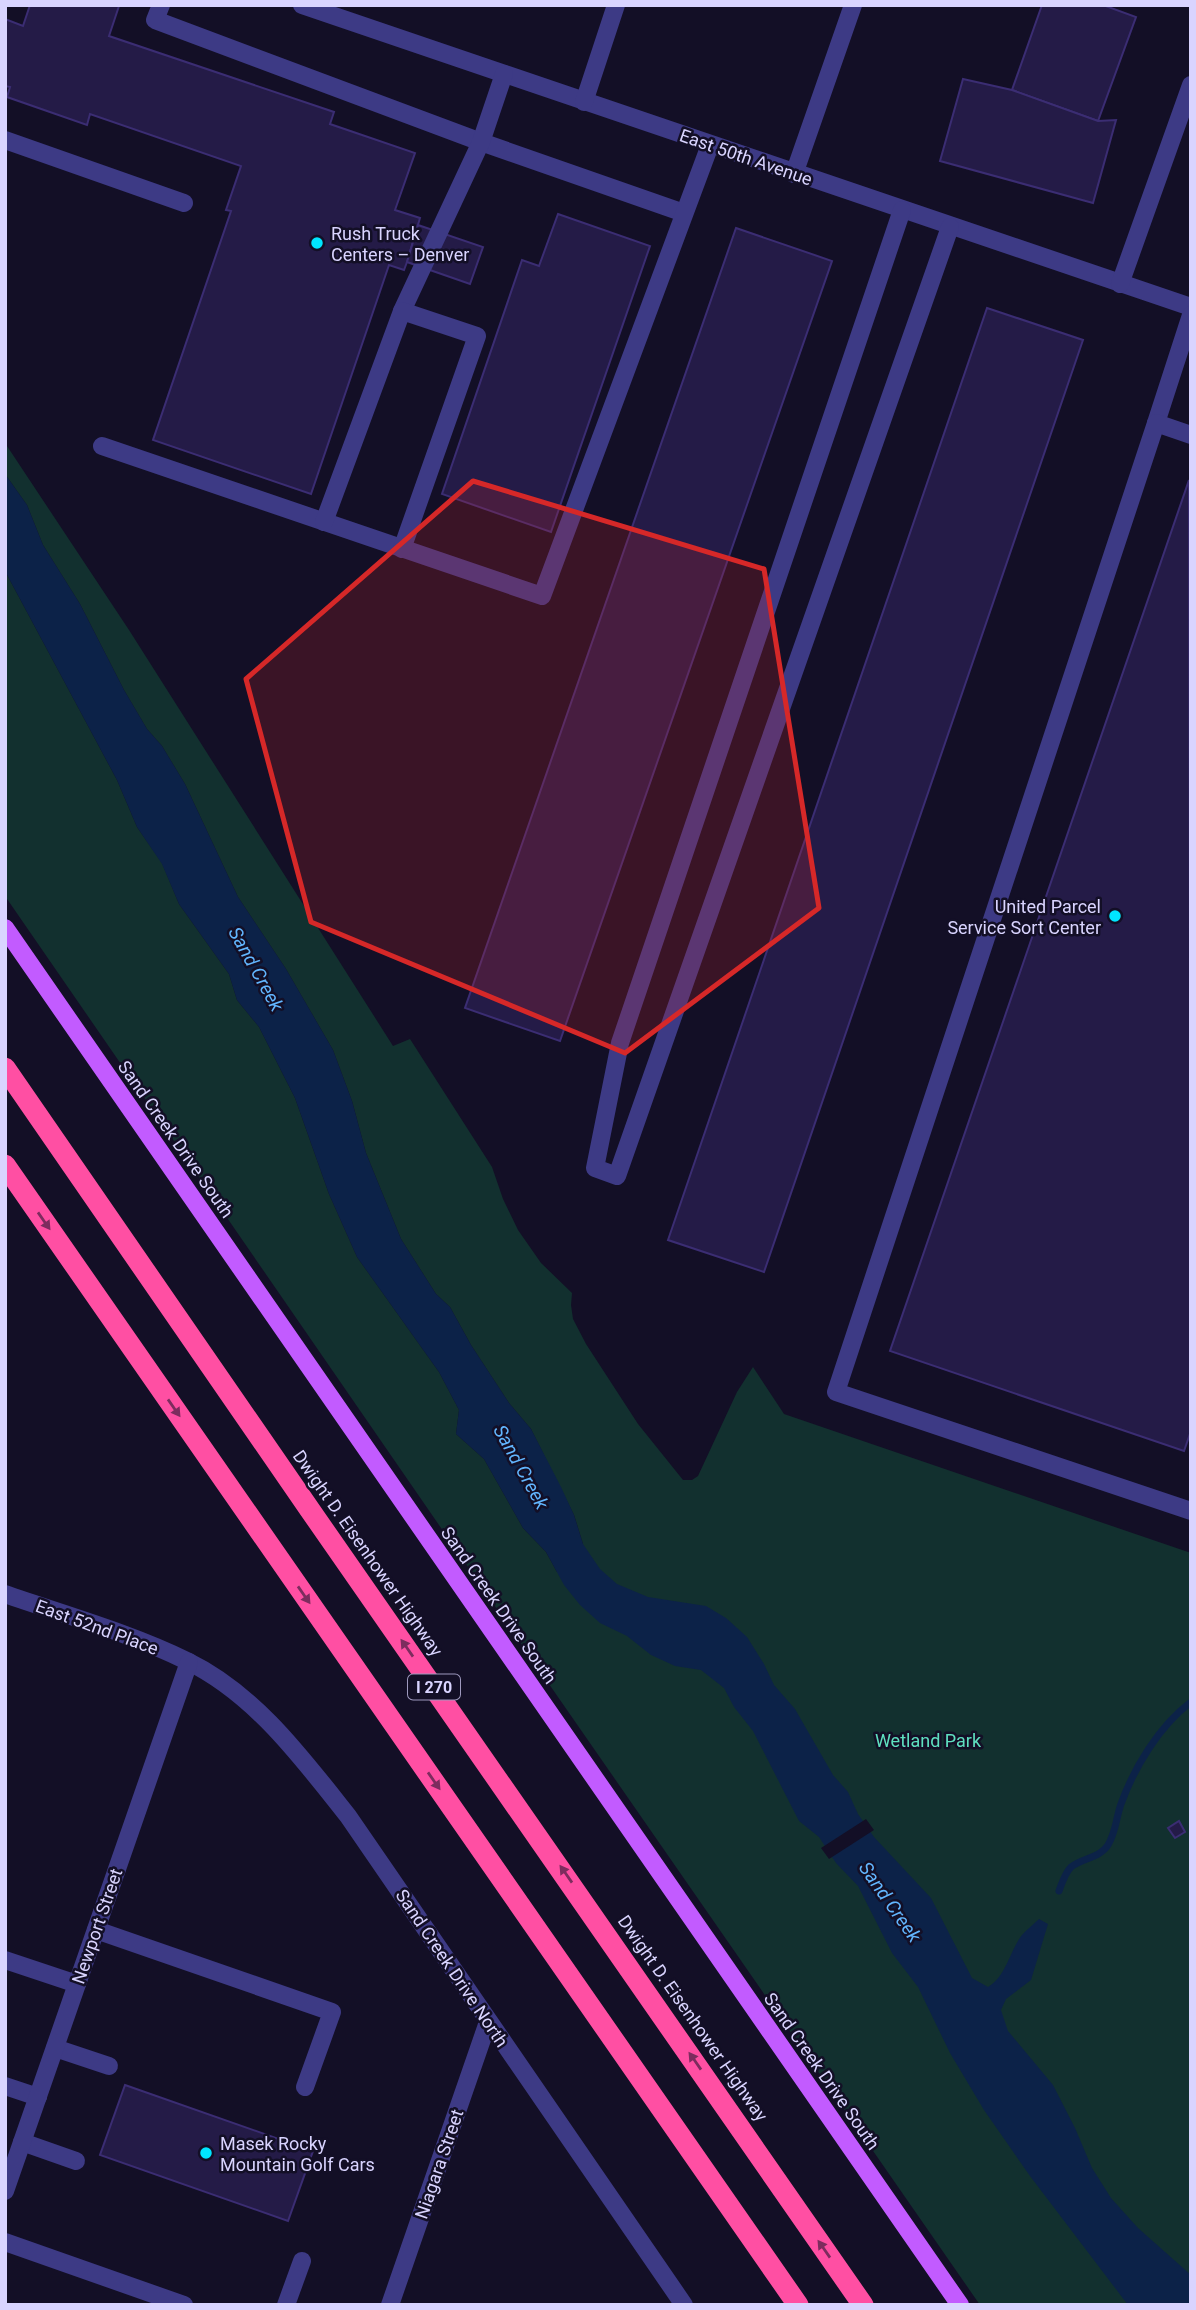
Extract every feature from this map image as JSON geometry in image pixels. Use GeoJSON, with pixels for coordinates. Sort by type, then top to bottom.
{"type":"FeatureCollection","features":[{"type":"Feature","properties":{"kind":"highway","name":"Dwight D. Eisenhower Highway"},"geometry":{"type":"LineString","coordinates":[[5,1068],[863,2305]]}},
{"type":"Feature","properties":{"kind":"highway","name":"I 270"},"geometry":{"type":"LineString","coordinates":[[5,1165],[798,2305]]}},
{"type":"Feature","properties":{"kind":"main road","name":"Sand Creek Drive South"},"geometry":{"type":"LineString","coordinates":[[5,928],[960,2305]]}},
{"type":"Feature","properties":{"kind":"street"},"geometry":{"type":"LineString","coordinates":[[161,5],[155,20],[481,142],[684,213]]}},
{"type":"Feature","properties":{"kind":"street","name":"East 50th Avenue"},"geometry":{"type":"LineString","coordinates":[[302,5],[1191,307]]}},
{"type":"Feature","properties":{"kind":"street"},"geometry":{"type":"LineString","coordinates":[[584,102],[616,5]]}},
{"type":"Feature","properties":{"kind":"street"},"geometry":{"type":"LineString","coordinates":[[794,174],[853,5]]}},
{"type":"Feature","properties":{"kind":"street"},"geometry":{"type":"LineString","coordinates":[[324,522],[402,311],[481,142],[504,74]]}},
{"type":"Feature","properties":{"kind":"street"},"geometry":{"type":"LineString","coordinates":[[1120,284],[1191,85]]}},
{"type":"Feature","properties":{"kind":"street"},"geometry":{"type":"LineString","coordinates":[[5,140],[184,203]]}},
{"type":"Feature","properties":{"kind":"street"},"geometry":{"type":"LineString","coordinates":[[102,446],[542,596],[710,145]]}},
{"type":"Feature","properties":{"kind":"street"},"geometry":{"type":"LineString","coordinates":[[902,210],[620,1043],[595,1168],[617,1176],[950,227]]}},
{"type":"Feature","properties":{"kind":"street"},"geometry":{"type":"LineString","coordinates":[[402,311],[477,336],[402,549]]}},
{"type":"Feature","properties":{"kind":"street"},"geometry":{"type":"LineString","coordinates":[[1191,315],[835,1392],[1191,1511]]}},
{"type":"Feature","properties":{"kind":"street"},"geometry":{"type":"LineString","coordinates":[[1156,423],[1191,435]]}},
{"type":"Feature","properties":{"kind":"street","name":"East 52nd Place"},"geometry":{"type":"LineString","coordinates":[[5,1594],[189,1662]]}},
{"type":"Feature","properties":{"kind":"street","name":"Newport Street"},"geometry":{"type":"LineString","coordinates":[[5,2190],[189,1662]]}},
{"type":"Feature","properties":{"kind":"street","name":"Sand Creek Drive North"},"geometry":{"type":"LineString","coordinates":[[189,1662],[242,1698],[297,1752],[348,1816],[684,2305]]}},
{"type":"Feature","properties":{"kind":"street"},"geometry":{"type":"LineString","coordinates":[[96,1930],[332,2012],[305,2087]]}},
{"type":"Feature","properties":{"kind":"street"},"geometry":{"type":"LineString","coordinates":[[5,1960],[77,1984]]}},
{"type":"Feature","properties":{"kind":"street","name":"Niagara Street"},"geometry":{"type":"LineString","coordinates":[[390,2305],[488,2022]]}},
{"type":"Feature","properties":{"kind":"street"},"geometry":{"type":"LineString","coordinates":[[55,2048],[109,2066]]}},
{"type":"Feature","properties":{"kind":"street"},"geometry":{"type":"LineString","coordinates":[[5,2086],[38,2097]]}},
{"type":"Feature","properties":{"kind":"street"},"geometry":{"type":"LineString","coordinates":[[22,2142],[76,2161]]}},
{"type":"Feature","properties":{"kind":"street"},"geometry":{"type":"LineString","coordinates":[[5,2242],[184,2305]]}},
{"type":"Feature","properties":{"kind":"street"},"geometry":{"type":"LineString","coordinates":[[286,2305],[302,2261]]}},
{"type":"Feature","properties":{"kind":"highlighted area"},"geometry":{"type":"Polygon","coordinates":[[[473,481],[764,569],[819,908],[625,1053],[311,922],[246,679],[473,481]]]}},
{"type":"Feature","properties":{"kind":"green space","name":"Wetland Park"},"geometry":{"type":"Polygon","coordinates":[[[5,443],[129,630],[393,1046],[410,1039],[492,1167],[518,1230],[541,1263],[572,1293],[573,1319],[586,1344],[638,1424],[683,1480],[692,1480],[698,1476],[737,1392],[753,1367],[784,1414],[1191,1553],[1191,2305],[980,2305],[5,896],[5,571],[117,780],[137,827],[162,863],[179,904],[229,974],[237,1000],[259,1027],[295,1098],[329,1194],[357,1257],[439,1372],[459,1410],[456,1434],[484,1459],[523,1528],[546,1552],[557,1572],[583,1544],[574,1515],[531,1429],[509,1403],[450,1307],[436,1294],[401,1239],[366,1153],[352,1101],[333,1050],[286,969],[238,897],[185,784],[162,746],[147,729],[80,604],[43,545],[27,505],[5,474],[5,443]]]}},
{"type":"Feature","properties":{"kind":"water","name":"Sand Creek"},"geometry":{"type":"Polygon","coordinates":[[[5,474],[27,505],[43,545],[80,604],[124,690],[185,784],[238,897],[286,969],[333,1050],[352,1101],[366,1153],[401,1239],[436,1294],[450,1307],[509,1403],[531,1429],[574,1515],[583,1544],[600,1569],[617,1584],[648,1597],[706,1606],[726,1618],[747,1637],[774,1685],[795,1709],[833,1775],[848,1792],[858,1814],[874,1837],[931,1898],[972,1978],[988,1987],[1004,1970],[1024,1933],[1039,1919],[1048,1924],[1031,1980],[1006,1999],[1001,2010],[1008,2031],[1053,2085],[1092,2168],[1111,2198],[1138,2228],[1191,2275],[1191,2305],[1128,2305],[1030,2176],[984,2110],[950,2053],[918,1987],[892,1953],[858,1886],[836,1863],[819,1837],[799,1821],[753,1731],[734,1707],[724,1688],[701,1670],[675,1666],[651,1655],[627,1636],[600,1623],[580,1605],[564,1585],[546,1552],[523,1528],[484,1459],[456,1434],[459,1410],[439,1372],[357,1257],[329,1194],[295,1098],[259,1027],[237,1000],[229,974],[179,904],[162,864],[137,827],[117,780],[5,571],[5,474]]]}},
{"type":"Feature","properties":{"kind":"pier"},"geometry":{"type":"Polygon","coordinates":[[[866,1819],[874,1830],[829,1859],[821,1848],[866,1819]]]}},
{"type":"Feature","properties":{"kind":"building","name":"Rush Truck Centers – Denver"},"geometry":{"type":"Polygon","coordinates":[[[30,5],[119,6],[109,36],[334,112],[330,124],[415,153],[395,210],[420,218],[407,262],[404,270],[389,265],[311,494],[153,440],[231,211],[226,210],[241,166],[90,114],[87,125],[7,97],[10,87],[5,86],[5,19],[23,26],[30,5]]]}},
{"type":"Feature","properties":{"kind":"building"},"geometry":{"type":"Polygon","coordinates":[[[1042,5],[1103,5],[1136,17],[1098,121],[1012,90],[1042,5]]]}},
{"type":"Feature","properties":{"kind":"building"},"geometry":{"type":"Polygon","coordinates":[[[963,79],[1012,90],[1098,121],[1116,120],[1093,203],[940,161],[963,79]]]}},
{"type":"Feature","properties":{"kind":"building"},"geometry":{"type":"Polygon","coordinates":[[[558,214],[650,246],[551,532],[442,494],[522,260],[539,266],[558,214]]]}},
{"type":"Feature","properties":{"kind":"building"},"geometry":{"type":"Polygon","coordinates":[[[418,225],[483,247],[470,284],[407,262],[418,225]]]}},
{"type":"Feature","properties":{"kind":"building"},"geometry":{"type":"Polygon","coordinates":[[[736,228],[832,261],[560,1041],[465,1008],[736,228]]]}},
{"type":"Feature","properties":{"kind":"building"},"geometry":{"type":"Polygon","coordinates":[[[987,308],[1083,340],[764,1272],[668,1240],[987,308]]]}},
{"type":"Feature","properties":{"kind":"building","name":"United Parcel Service Sort Center"},"geometry":{"type":"Polygon","coordinates":[[[1189,480],[1191,1431],[1184,1451],[890,1351],[1189,480]]]}},
{"type":"Feature","properties":{"kind":"building"},"geometry":{"type":"Polygon","coordinates":[[[1179,1821],[1185,1832],[1175,1838],[1168,1828],[1179,1821]]]}},
{"type":"Feature","properties":{"kind":"building","name":"Masek Rocky Mountain Golf Cars"},"geometry":{"type":"Polygon","coordinates":[[[125,2085],[313,2151],[288,2221],[100,2155],[125,2085]]]}},
{"type":"Feature","properties":{"kind":"waterway"},"geometry":{"type":"LineString","coordinates":[[1059,1891],[1071,1867],[1100,1853],[1108,1845],[1121,1804],[1140,1762],[1168,1723],[1191,1702]]}},
{"type":"Feature","properties":{"kind":"place","name":"Rush Truck Centers – Denver"},"geometry":{"type":"Point","coordinates":[317,243]}},
{"type":"Feature","properties":{"kind":"place","name":"United Parcel Service Sort Center"},"geometry":{"type":"Point","coordinates":[1115,916]}},
{"type":"Feature","properties":{"kind":"place","name":"Masek Rocky Mountain Golf Cars"},"geometry":{"type":"Point","coordinates":[206,2153]}}]}
